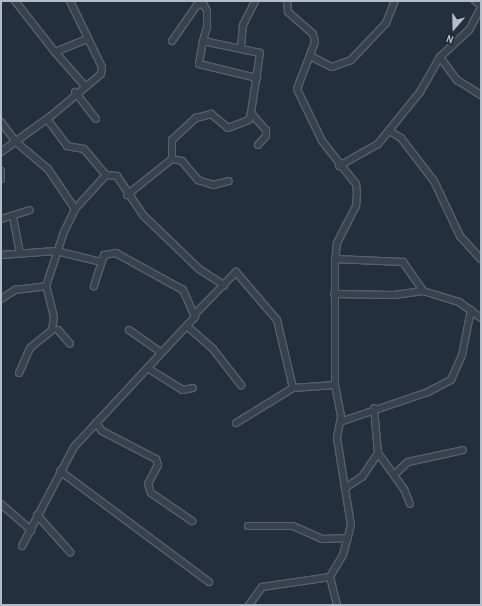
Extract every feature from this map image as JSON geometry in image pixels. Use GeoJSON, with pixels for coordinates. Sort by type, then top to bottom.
{"type":"FeatureCollection","features":[{"type":"Feature","properties":{"kind":"street"},"geometry":{"type":"LineString","coordinates":[[15,1],[55,52],[84,85]]}},
{"type":"Feature","properties":{"kind":"street"},"geometry":{"type":"LineString","coordinates":[[1,152],[47,119],[75,92],[102,71],[70,1]]}},
{"type":"Feature","properties":{"kind":"street"},"geometry":{"type":"LineString","coordinates":[[191,1],[200,3],[207,11],[199,64],[257,78]]}},
{"type":"Feature","properties":{"kind":"street"},"geometry":{"type":"LineString","coordinates":[[241,47],[243,25],[255,1]]}},
{"type":"Feature","properties":{"kind":"street"},"geometry":{"type":"LineString","coordinates":[[287,1],[292,17],[313,34],[312,57],[297,89],[322,141],[339,166],[356,184],[358,200],[341,231],[335,259],[335,385],[340,422],[337,438],[351,526],[343,555],[330,577],[337,605]]}},
{"type":"Feature","properties":{"kind":"street"},"geometry":{"type":"LineString","coordinates":[[312,57],[332,67],[351,60],[386,23],[395,1]]}},
{"type":"Feature","properties":{"kind":"street"},"geometry":{"type":"LineString","coordinates":[[339,166],[378,144],[389,131],[420,92],[440,57],[469,30],[481,6],[475,1]]}},
{"type":"Feature","properties":{"kind":"street"},"geometry":{"type":"LineString","coordinates":[[172,41],[200,3]]}},
{"type":"Feature","properties":{"kind":"street"},"geometry":{"type":"LineString","coordinates":[[55,52],[87,39]]}},
{"type":"Feature","properties":{"kind":"street"},"geometry":{"type":"LineString","coordinates":[[172,159],[172,140],[196,118],[211,114],[228,128],[244,122],[251,113],[260,54],[241,47],[203,41]]}},
{"type":"Feature","properties":{"kind":"street"},"geometry":{"type":"LineString","coordinates":[[440,57],[457,80],[481,95]]}},
{"type":"Feature","properties":{"kind":"street"},"geometry":{"type":"LineString","coordinates":[[75,92],[96,119]]}},
{"type":"Feature","properties":{"kind":"street"},"geometry":{"type":"LineString","coordinates":[[251,113],[266,130],[266,136],[258,145]]}},
{"type":"Feature","properties":{"kind":"street"},"geometry":{"type":"LineString","coordinates":[[47,119],[67,146],[84,150],[106,175],[117,176],[127,195],[143,215],[199,269],[224,285]]}},
{"type":"Feature","properties":{"kind":"street"},"geometry":{"type":"LineString","coordinates":[[1,122],[16,142],[48,169],[75,209]]}},
{"type":"Feature","properties":{"kind":"street"},"geometry":{"type":"LineString","coordinates":[[389,131],[401,138],[434,181],[460,236],[481,259]]}},
{"type":"Feature","properties":{"kind":"street"},"geometry":{"type":"LineString","coordinates":[[127,195],[172,159],[182,161],[198,180],[213,185],[228,181]]}},
{"type":"Feature","properties":{"kind":"street"},"geometry":{"type":"LineString","coordinates":[[1,171],[1,178]]}},
{"type":"Feature","properties":{"kind":"street"},"geometry":{"type":"LineString","coordinates":[[70,344],[55,330],[46,286],[56,251],[75,209],[106,175]]}},
{"type":"Feature","properties":{"kind":"street"},"geometry":{"type":"LineString","coordinates":[[1,219],[13,217],[30,210]]}},
{"type":"Feature","properties":{"kind":"street"},"geometry":{"type":"LineString","coordinates":[[13,217],[20,252]]}},
{"type":"Feature","properties":{"kind":"street"},"geometry":{"type":"LineString","coordinates":[[1,255],[20,252],[56,251],[101,262]]}},
{"type":"Feature","properties":{"kind":"street"},"geometry":{"type":"LineString","coordinates":[[94,286],[101,262],[110,252],[133,260],[183,290],[195,314]]}},
{"type":"Feature","properties":{"kind":"street"},"geometry":{"type":"LineString","coordinates":[[335,259],[403,262],[423,291]]}},
{"type":"Feature","properties":{"kind":"street"},"geometry":{"type":"LineString","coordinates":[[22,546],[60,471],[74,447],[148,369],[161,352],[188,327],[195,314],[236,272],[277,320],[293,388]]}},
{"type":"Feature","properties":{"kind":"street"},"geometry":{"type":"LineString","coordinates":[[1,300],[15,290],[46,286]]}},
{"type":"Feature","properties":{"kind":"street"},"geometry":{"type":"LineString","coordinates":[[334,294],[394,295],[423,291],[439,294],[471,310],[481,318]]}},
{"type":"Feature","properties":{"kind":"street"},"geometry":{"type":"LineString","coordinates":[[340,422],[365,416],[374,408],[428,392],[451,380],[462,355],[471,310]]}},
{"type":"Feature","properties":{"kind":"street"},"geometry":{"type":"LineString","coordinates":[[188,327],[213,349],[241,385]]}},
{"type":"Feature","properties":{"kind":"street"},"geometry":{"type":"LineString","coordinates":[[19,373],[30,348],[55,330]]}},
{"type":"Feature","properties":{"kind":"street"},"geometry":{"type":"LineString","coordinates":[[129,330],[161,352]]}},
{"type":"Feature","properties":{"kind":"street"},"geometry":{"type":"LineString","coordinates":[[148,369],[182,390],[193,388]]}},
{"type":"Feature","properties":{"kind":"street"},"geometry":{"type":"LineString","coordinates":[[236,424],[293,388],[335,385]]}},
{"type":"Feature","properties":{"kind":"street"},"geometry":{"type":"LineString","coordinates":[[374,408],[378,453],[384,466],[394,475],[410,504]]}},
{"type":"Feature","properties":{"kind":"street"},"geometry":{"type":"LineString","coordinates":[[96,423],[102,432],[156,458],[158,465],[148,484],[151,493],[192,521]]}},
{"type":"Feature","properties":{"kind":"street"},"geometry":{"type":"LineString","coordinates":[[394,475],[408,462],[462,450]]}},
{"type":"Feature","properties":{"kind":"street"},"geometry":{"type":"LineString","coordinates":[[345,488],[362,477],[378,453]]}},
{"type":"Feature","properties":{"kind":"street"},"geometry":{"type":"LineString","coordinates":[[60,471],[209,582]]}},
{"type":"Feature","properties":{"kind":"street"},"geometry":{"type":"LineString","coordinates":[[1,504],[31,530]]}},
{"type":"Feature","properties":{"kind":"street"},"geometry":{"type":"LineString","coordinates":[[38,515],[70,552]]}},
{"type":"Feature","properties":{"kind":"street"},"geometry":{"type":"LineString","coordinates":[[248,526],[293,526],[322,539],[348,538]]}},
{"type":"Feature","properties":{"kind":"street"},"geometry":{"type":"LineString","coordinates":[[249,605],[262,587],[330,577]]}}]}
